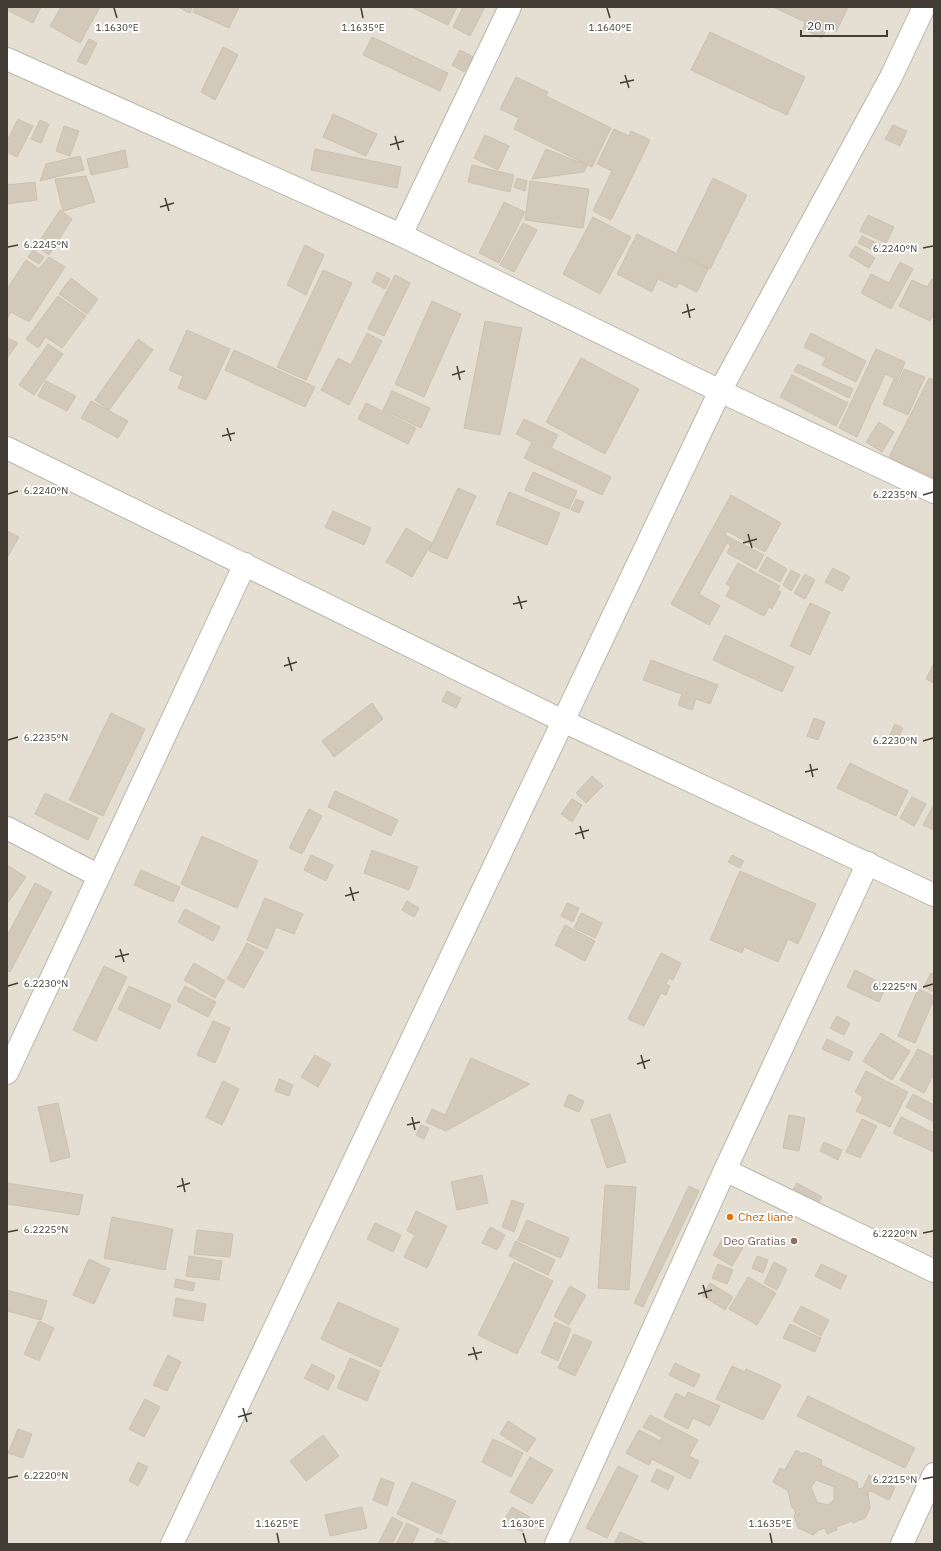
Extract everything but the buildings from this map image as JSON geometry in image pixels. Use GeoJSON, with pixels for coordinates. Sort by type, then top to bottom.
{"type":"FeatureCollection","features":[{"type":"Feature","properties":{"kind":"street"},"geometry":{"type":"LineString","coordinates":[[401,235],[510,7]]}},
{"type":"Feature","properties":{"kind":"street"},"geometry":{"type":"LineString","coordinates":[[172,1544],[720,391],[891,77],[924,7]]}},
{"type":"Feature","properties":{"kind":"street"},"geometry":{"type":"LineString","coordinates":[[7,59],[401,235],[720,391],[934,492]]}},
{"type":"Feature","properties":{"kind":"street"},"geometry":{"type":"LineString","coordinates":[[7,448],[563,721],[934,895]]}},
{"type":"Feature","properties":{"kind":"street"},"geometry":{"type":"LineString","coordinates":[[7,1074],[245,564]]}},
{"type":"Feature","properties":{"kind":"street"},"geometry":{"type":"LineString","coordinates":[[7,828],[99,876]]}},
{"type":"Feature","properties":{"kind":"street"},"geometry":{"type":"LineString","coordinates":[[556,1544],[726,1170],[868,863]]}},
{"type":"Feature","properties":{"kind":"street"},"geometry":{"type":"LineString","coordinates":[[726,1170],[934,1271]]}},
{"type":"Feature","properties":{"kind":"street"},"geometry":{"type":"LineString","coordinates":[[902,1544],[934,1474]]}},
{"type":"Feature","properties":{"kind":"shaded area"},"geometry":{"type":"Polygon","coordinates":[[[7,7],[934,7],[934,1544],[7,1544],[7,7]]]}},
{"type":"Feature","properties":{"kind":"place","name":"Chez liane"},"geometry":{"type":"Point","coordinates":[730,1217]}},
{"type":"Feature","properties":{"kind":"place","name":"Deo Gratias"},"geometry":{"type":"Point","coordinates":[794,1241]}}]}
